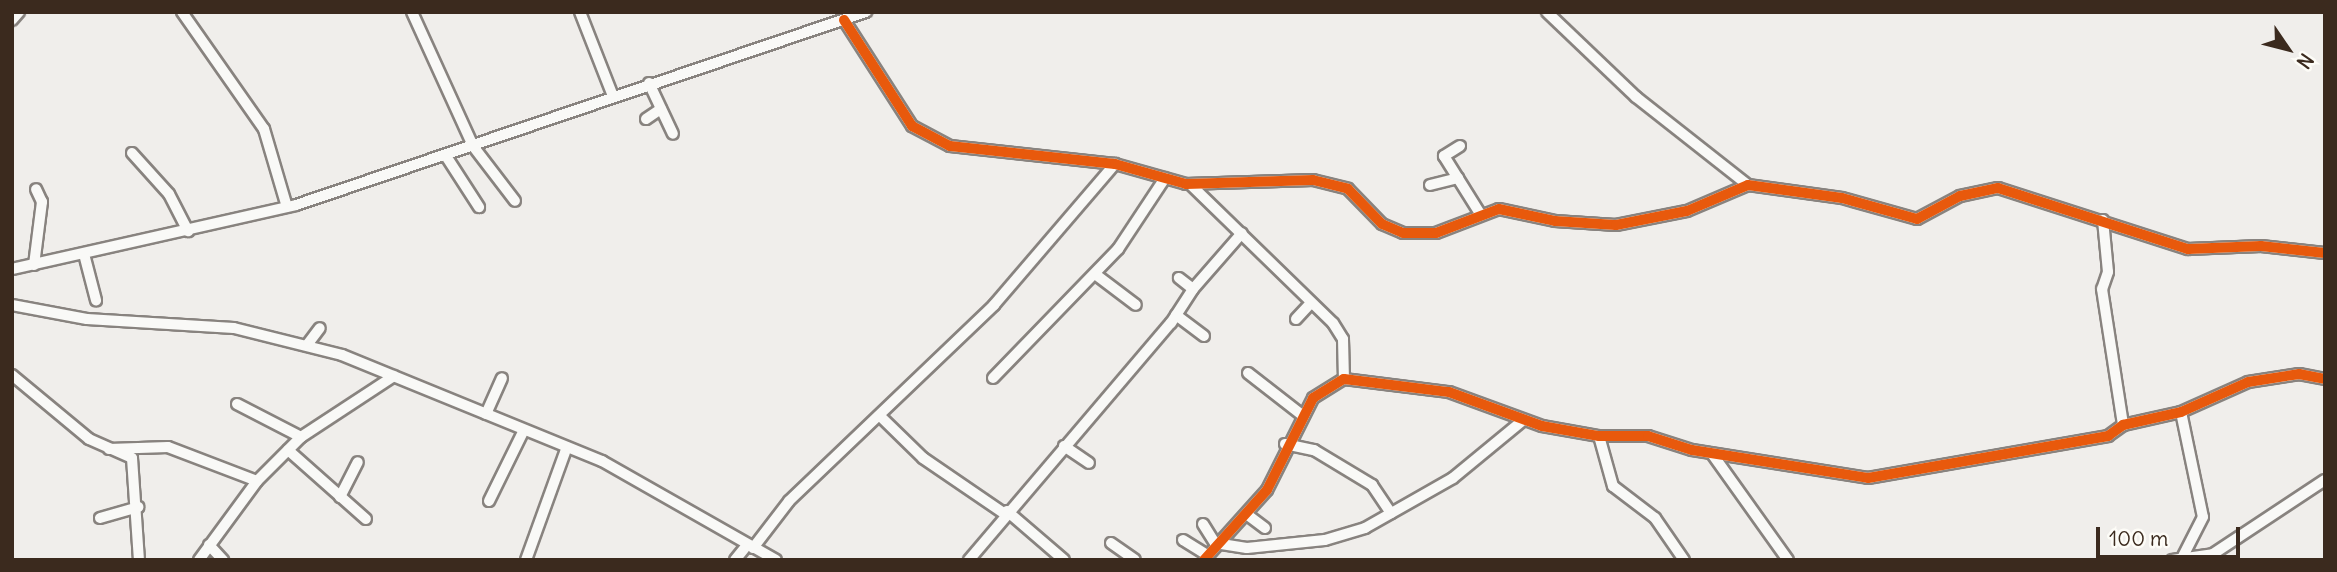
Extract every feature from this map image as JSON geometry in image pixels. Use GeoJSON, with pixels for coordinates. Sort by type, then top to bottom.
{"type":"FeatureCollection","features":[{"type":"Feature","properties":{"kind":"street"},"geometry":{"type":"LineString","coordinates":[[12,20],[19,12]]}},
{"type":"Feature","properties":{"kind":"street"},"geometry":{"type":"LineString","coordinates":[[182,12],[264,129],[287,207]]}},
{"type":"Feature","properties":{"kind":"street"},"geometry":{"type":"LineString","coordinates":[[412,12],[473,146],[515,201]]}},
{"type":"Feature","properties":{"kind":"street"},"geometry":{"type":"LineString","coordinates":[[580,12],[613,96]]}},
{"type":"Feature","properties":{"kind":"street"},"geometry":{"type":"LineString","coordinates":[[12,269],[287,207],[446,156],[649,83],[866,12]]}},
{"type":"Feature","properties":{"kind":"street"},"geometry":{"type":"LineString","coordinates":[[1547,12],[1628,90],[1748,186]]}},
{"type":"Feature","properties":{"kind":"street"},"geometry":{"type":"LineString","coordinates":[[844,20],[919,133],[970,151],[1115,164],[1190,184],[1335,184],[1348,189],[1382,224],[1403,233],[1436,233],[1479,212],[1499,209],[1555,221],[1616,225],[1687,211],[1748,186],[1842,198],[1917,219],[1960,196],[1998,188],[2188,249],[2261,246],[2325,253]]}},
{"type":"Feature","properties":{"kind":"street"},"geometry":{"type":"LineString","coordinates":[[649,83],[673,134]]}},
{"type":"Feature","properties":{"kind":"street"},"geometry":{"type":"LineString","coordinates":[[646,119],[661,109]]}},
{"type":"Feature","properties":{"kind":"street"},"geometry":{"type":"LineString","coordinates":[[1460,146],[1444,156],[1479,212]]}},
{"type":"Feature","properties":{"kind":"street"},"geometry":{"type":"LineString","coordinates":[[132,153],[169,194],[188,231]]}},
{"type":"Feature","properties":{"kind":"street"},"geometry":{"type":"LineString","coordinates":[[446,156],[479,207]]}},
{"type":"Feature","properties":{"kind":"street"},"geometry":{"type":"LineString","coordinates":[[736,560],[789,501],[994,305],[1115,164]]}},
{"type":"Feature","properties":{"kind":"street"},"geometry":{"type":"LineString","coordinates":[[993,378],[1095,274],[1146,214],[1165,178]]}},
{"type":"Feature","properties":{"kind":"street"},"geometry":{"type":"LineString","coordinates":[[1430,185],[1458,178]]}},
{"type":"Feature","properties":{"kind":"street"},"geometry":{"type":"LineString","coordinates":[[1190,184],[1242,233],[1343,339],[1345,379]]}},
{"type":"Feature","properties":{"kind":"street"},"geometry":{"type":"LineString","coordinates":[[34,265],[42,202],[36,189]]}},
{"type":"Feature","properties":{"kind":"street"},"geometry":{"type":"LineString","coordinates":[[2103,220],[2108,272],[2102,289],[2123,425]]}},
{"type":"Feature","properties":{"kind":"street"},"geometry":{"type":"LineString","coordinates":[[969,560],[1006,512],[1176,315],[1193,289],[1242,233]]}},
{"type":"Feature","properties":{"kind":"street"},"geometry":{"type":"LineString","coordinates":[[84,254],[96,300]]}},
{"type":"Feature","properties":{"kind":"street"},"geometry":{"type":"LineString","coordinates":[[1095,274],[1136,305]]}},
{"type":"Feature","properties":{"kind":"street"},"geometry":{"type":"LineString","coordinates":[[1179,278],[1193,289]]}},
{"type":"Feature","properties":{"kind":"street"},"geometry":{"type":"LineString","coordinates":[[1296,319],[1311,303]]}},
{"type":"Feature","properties":{"kind":"street"},"geometry":{"type":"LineString","coordinates":[[12,304],[86,318],[234,328],[307,345],[394,376],[567,447],[776,560]]}},
{"type":"Feature","properties":{"kind":"street"},"geometry":{"type":"LineString","coordinates":[[1176,315],[1204,336]]}},
{"type":"Feature","properties":{"kind":"street"},"geometry":{"type":"LineString","coordinates":[[307,345],[320,328]]}},
{"type":"Feature","properties":{"kind":"street"},"geometry":{"type":"LineString","coordinates":[[1248,373],[1302,415]]}},
{"type":"Feature","properties":{"kind":"street"},"geometry":{"type":"LineString","coordinates":[[1183,540],[1206,557],[1214,543],[1249,516],[1302,415],[1321,391],[1345,379],[1449,392],[1521,422],[1599,436],[1648,436],[1710,453],[1868,478],[2071,445],[2108,436],[2123,425],[2181,412],[2248,382],[2299,374],[2325,379]]}},
{"type":"Feature","properties":{"kind":"street"},"geometry":{"type":"LineString","coordinates":[[12,375],[109,449],[132,458],[138,507],[139,560]]}},
{"type":"Feature","properties":{"kind":"street"},"geometry":{"type":"LineString","coordinates":[[199,560],[257,481],[288,450],[301,438],[394,376]]}},
{"type":"Feature","properties":{"kind":"street"},"geometry":{"type":"LineString","coordinates":[[485,415],[502,378]]}},
{"type":"Feature","properties":{"kind":"street"},"geometry":{"type":"LineString","coordinates":[[237,404],[301,438]]}},
{"type":"Feature","properties":{"kind":"street"},"geometry":{"type":"LineString","coordinates":[[2181,412],[2203,517],[2183,556]]}},
{"type":"Feature","properties":{"kind":"street"},"geometry":{"type":"LineString","coordinates":[[880,416],[923,458],[1006,512],[1063,560]]}},
{"type":"Feature","properties":{"kind":"street"},"geometry":{"type":"LineString","coordinates":[[1214,543],[1247,548],[1325,540],[1391,513],[1453,478],[1521,422]]}},
{"type":"Feature","properties":{"kind":"street"},"geometry":{"type":"LineString","coordinates":[[489,501],[524,430]]}},
{"type":"Feature","properties":{"kind":"street"},"geometry":{"type":"LineString","coordinates":[[1599,436],[1613,486],[1655,518],[1684,560]]}},
{"type":"Feature","properties":{"kind":"street"},"geometry":{"type":"LineString","coordinates":[[1285,444],[1314,450],[1372,485],[1391,513]]}},
{"type":"Feature","properties":{"kind":"street"},"geometry":{"type":"LineString","coordinates":[[1064,446],[1089,463]]}},
{"type":"Feature","properties":{"kind":"street"},"geometry":{"type":"LineString","coordinates":[[109,449],[167,447],[257,481]]}},
{"type":"Feature","properties":{"kind":"street"},"geometry":{"type":"LineString","coordinates":[[526,560],[567,447]]}},
{"type":"Feature","properties":{"kind":"street"},"geometry":{"type":"LineString","coordinates":[[288,450],[366,519]]}},
{"type":"Feature","properties":{"kind":"street"},"geometry":{"type":"LineString","coordinates":[[1710,453],[1724,463],[1734,487],[1788,560]]}},
{"type":"Feature","properties":{"kind":"street"},"geometry":{"type":"LineString","coordinates":[[340,497],[358,462]]}},
{"type":"Feature","properties":{"kind":"street"},"geometry":{"type":"LineString","coordinates":[[2172,560],[2183,556],[2213,554],[2325,481]]}},
{"type":"Feature","properties":{"kind":"street"},"geometry":{"type":"LineString","coordinates":[[100,518],[138,507]]}},
{"type":"Feature","properties":{"kind":"street"},"geometry":{"type":"LineString","coordinates":[[1249,516],[1265,528]]}},
{"type":"Feature","properties":{"kind":"street"},"geometry":{"type":"LineString","coordinates":[[1203,524],[1214,543]]}},
{"type":"Feature","properties":{"kind":"street"},"geometry":{"type":"LineString","coordinates":[[1111,543],[1135,560]]}},
{"type":"Feature","properties":{"kind":"street"},"geometry":{"type":"LineString","coordinates":[[209,545],[223,560]]}},
{"type":"Feature","properties":{"kind":"cycle path"},"geometry":{"type":"LineString","coordinates":[[844,20],[912,126],[950,146],[1115,164],[1186,184],[1313,180],[1348,189],[1382,224],[1403,233],[1436,233],[1499,209],[1555,221],[1616,225],[1687,211],[1748,185],[1842,198],[1917,219],[1960,196],[1998,188],[2188,249],[2261,246],[2325,253]]}},
{"type":"Feature","properties":{"kind":"cycle path"},"geometry":{"type":"LineString","coordinates":[[1204,560],[1267,490],[1313,398],[1344,379],[1449,392],[1542,426],[1599,436],[1648,436],[1692,450],[1868,478],[2108,436],[2123,425],[2181,412],[2248,382],[2299,374],[2325,379]]}}]}
